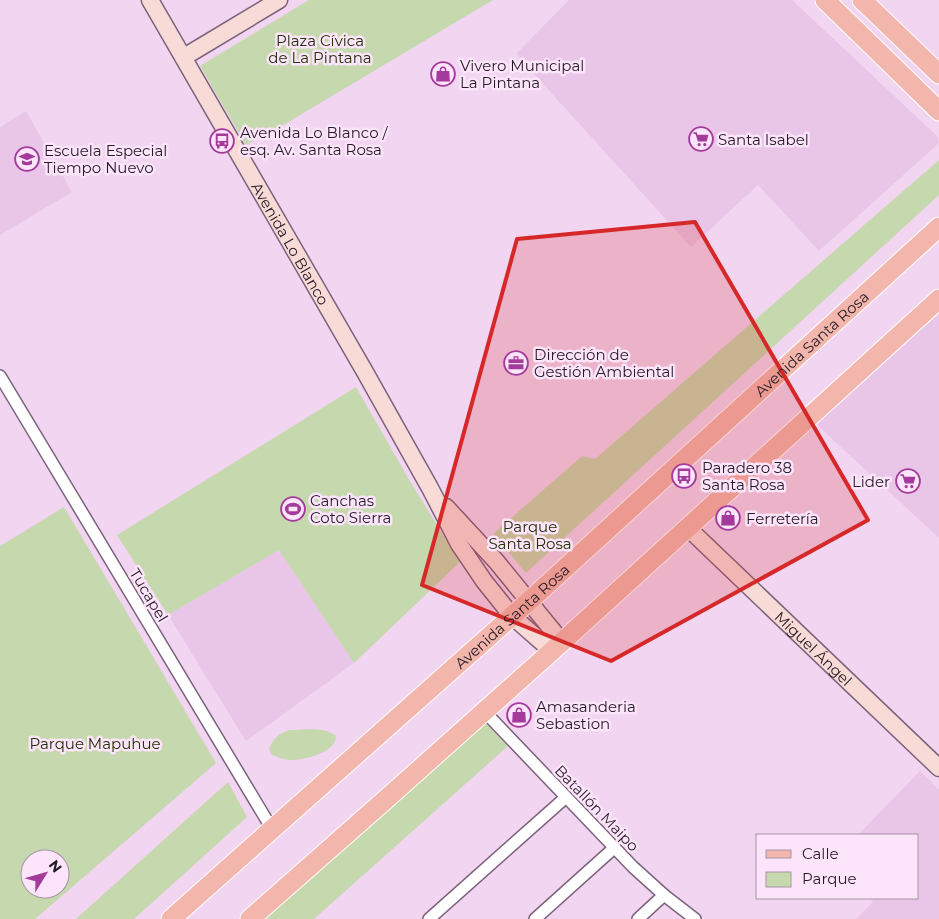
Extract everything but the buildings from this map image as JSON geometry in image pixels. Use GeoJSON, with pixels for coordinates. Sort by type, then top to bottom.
{"type":"FeatureCollection","features":[{"type":"Feature","properties":{"kind":"main road","name":"Avenida Lo Blanco"},"geometry":{"type":"LineString","coordinates":[[150,0],[473,566],[512,616],[556,646]]}},
{"type":"Feature","properties":{"kind":"main road"},"geometry":{"type":"LineString","coordinates":[[184,57],[279,0]]}},
{"type":"Feature","properties":{"kind":"main road"},"geometry":{"type":"LineString","coordinates":[[825,0],[939,111]]}},
{"type":"Feature","properties":{"kind":"main road"},"geometry":{"type":"LineString","coordinates":[[862,0],[939,74]]}},
{"type":"Feature","properties":{"kind":"main road","name":"Avenida Santa Rosa"},"geometry":{"type":"LineString","coordinates":[[171,919],[528,602],[939,227]]}},
{"type":"Feature","properties":{"kind":"main road"},"geometry":{"type":"LineString","coordinates":[[251,919],[688,528],[939,299]]}},
{"type":"Feature","properties":{"kind":"main road","name":"Avenida Lo Blanco"},"geometry":{"type":"LineString","coordinates":[[430,488],[449,512],[488,552],[528,602],[556,646]]}},
{"type":"Feature","properties":{"kind":"main road","name":"Miguel Ángel"},"geometry":{"type":"LineString","coordinates":[[688,528],[939,768]]}},
{"type":"Feature","properties":{"kind":"main road"},"geometry":{"type":"LineString","coordinates":[[473,566],[480,557],[488,552]]}},
{"type":"Feature","properties":{"kind":"street","name":"Tucapel"},"geometry":{"type":"LineString","coordinates":[[0,376],[272,829]]}},
{"type":"Feature","properties":{"kind":"street","name":"Batallón Maipo"},"geometry":{"type":"LineString","coordinates":[[484,711],[614,848],[664,895],[695,919]]}},
{"type":"Feature","properties":{"kind":"street"},"geometry":{"type":"LineString","coordinates":[[429,919],[565,798]]}},
{"type":"Feature","properties":{"kind":"street"},"geometry":{"type":"LineString","coordinates":[[535,919],[614,848]]}},
{"type":"Feature","properties":{"kind":"street"},"geometry":{"type":"LineString","coordinates":[[638,919],[664,895]]}},
{"type":"Feature","properties":{"kind":"highlighted area"},"geometry":{"type":"Polygon","coordinates":[[[695,222],[868,520],[611,661],[422,585],[517,239],[695,222]]]}},
{"type":"Feature","properties":{"kind":"shaded area"},"geometry":{"type":"Polygon","coordinates":[[[569,0],[792,0],[937,136],[939,143],[819,251],[758,185],[691,247],[516,54],[569,0]]]}},
{"type":"Feature","properties":{"kind":"shaded area","name":"Escuela Especial Tiempo Nuevo"},"geometry":{"type":"Polygon","coordinates":[[[26,111],[72,192],[0,235],[0,127],[26,111]]]}},
{"type":"Feature","properties":{"kind":"shaded area","name":"Lider"},"geometry":{"type":"Polygon","coordinates":[[[939,313],[939,538],[816,424],[939,313]]]}},
{"type":"Feature","properties":{"kind":"shaded area"},"geometry":{"type":"Polygon","coordinates":[[[279,550],[354,663],[246,741],[168,615],[279,550]]]}},
{"type":"Feature","properties":{"kind":"shaded area"},"geometry":{"type":"Polygon","coordinates":[[[920,771],[939,790],[939,919],[856,919],[873,902],[871,899],[919,899],[919,834],[859,834],[920,771]]]}},
{"type":"Feature","properties":{"kind":"green space","name":"Plaza Cívica de La Pintana"},"geometry":{"type":"Polygon","coordinates":[[[309,0],[493,0],[285,124],[246,145],[200,66],[309,0]]]}},
{"type":"Feature","properties":{"kind":"green space","name":"Parque Santa Rosa"},"geometry":{"type":"Polygon","coordinates":[[[939,160],[939,195],[526,573],[493,534],[582,456],[595,459],[939,160]]]}},
{"type":"Feature","properties":{"kind":"green space","name":"Canchas Coto Sierra"},"geometry":{"type":"Polygon","coordinates":[[[356,387],[411,483],[460,562],[354,663],[279,550],[168,615],[117,535],[356,387]]]}},
{"type":"Feature","properties":{"kind":"green space","name":"Parque Mapuhue"},"geometry":{"type":"Polygon","coordinates":[[[64,507],[216,763],[70,889],[70,849],[20,849],[20,899],[58,899],[35,919],[0,919],[0,546],[64,507]]]}},
{"type":"Feature","properties":{"kind":"green space"},"geometry":{"type":"Polygon","coordinates":[[[486,723],[508,746],[314,919],[265,919],[486,723]]]}},
{"type":"Feature","properties":{"kind":"green space"},"geometry":{"type":"Polygon","coordinates":[[[290,730],[326,731],[336,736],[335,742],[317,755],[301,759],[288,760],[272,755],[269,749],[274,739],[290,730]]]}},
{"type":"Feature","properties":{"kind":"green space"},"geometry":{"type":"Polygon","coordinates":[[[228,782],[247,817],[134,919],[76,919],[228,782]]]}},
{"type":"Feature","properties":{"kind":"place","name":"Vivero Municipal La Pintana"},"geometry":{"type":"Point","coordinates":[443,74]}},
{"type":"Feature","properties":{"kind":"place","name":"Santa Isabel"},"geometry":{"type":"Point","coordinates":[701,139]}},
{"type":"Feature","properties":{"kind":"place","name":"Avenida Lo Blanco / esq. Av. Santa Rosa"},"geometry":{"type":"Point","coordinates":[222,141]}},
{"type":"Feature","properties":{"kind":"place","name":"Escuela Especial Tiempo Nuevo"},"geometry":{"type":"Point","coordinates":[27,159]}},
{"type":"Feature","properties":{"kind":"place","name":"Dirección de Gestión Ambiental"},"geometry":{"type":"Point","coordinates":[516,363]}},
{"type":"Feature","properties":{"kind":"place","name":"Paradero 38 Santa Rosa"},"geometry":{"type":"Point","coordinates":[684,476]}},
{"type":"Feature","properties":{"kind":"place","name":"Lider"},"geometry":{"type":"Point","coordinates":[908,481]}},
{"type":"Feature","properties":{"kind":"place","name":"Canchas Coto Sierra"},"geometry":{"type":"Point","coordinates":[293,509]}},
{"type":"Feature","properties":{"kind":"place","name":"Ferretería"},"geometry":{"type":"Point","coordinates":[728,518]}},
{"type":"Feature","properties":{"kind":"place","name":"Amasanderia Sebastion"},"geometry":{"type":"Point","coordinates":[519,715]}}]}
